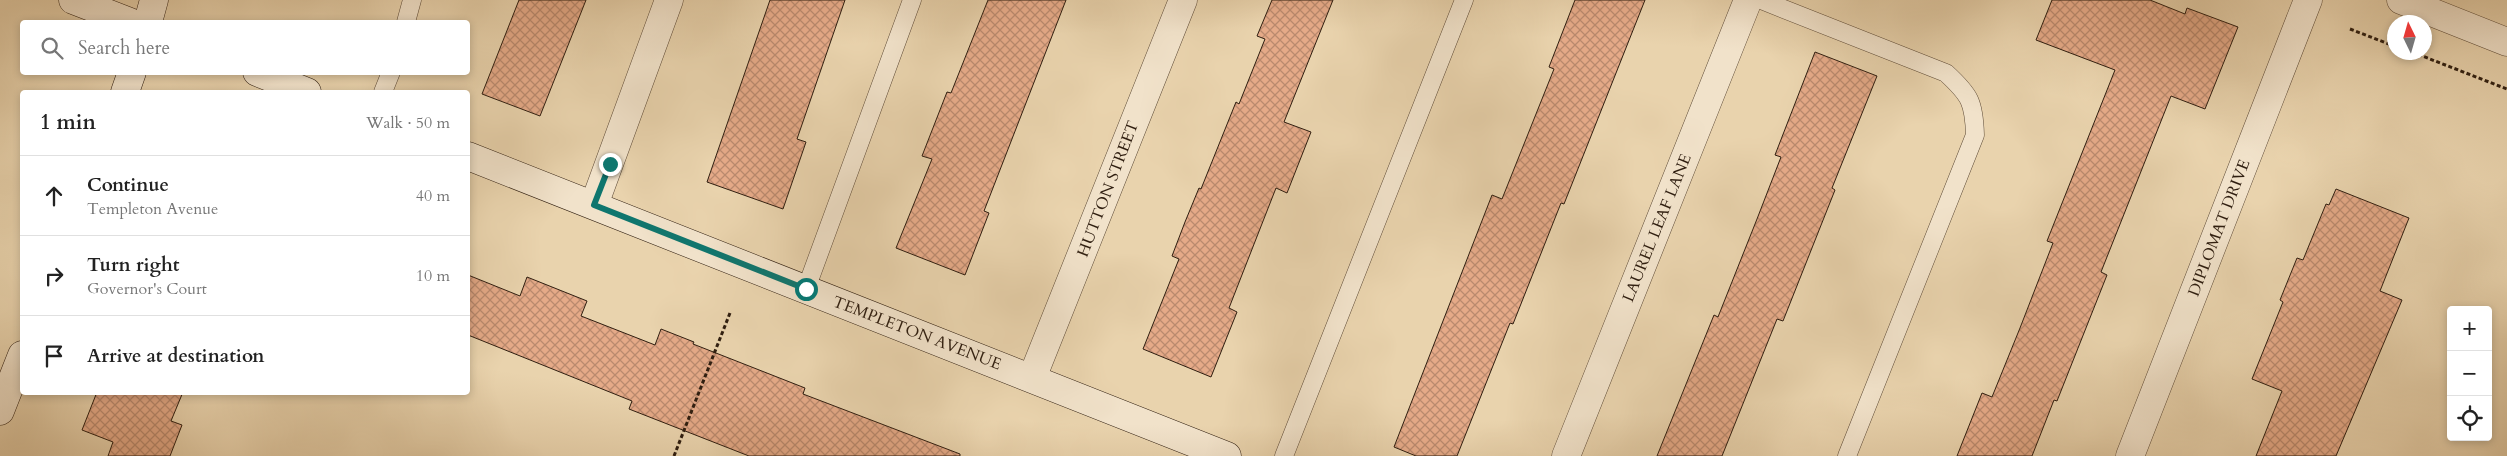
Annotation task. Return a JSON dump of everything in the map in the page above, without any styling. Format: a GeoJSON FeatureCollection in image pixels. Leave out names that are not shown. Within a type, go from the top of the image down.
{"type":"FeatureCollection","features":[{"type":"Feature","properties":{"kind":"street"},"geometry":{"type":"LineString","coordinates":[[73,0],[125,20]]}},
{"type":"Feature","properties":{"kind":"street"},"geometry":{"type":"LineString","coordinates":[[149,20],[154,0]]}},
{"type":"Feature","properties":{"kind":"street"},"geometry":{"type":"LineString","coordinates":[[594,205],[668,0]]}},
{"type":"Feature","properties":{"kind":"street","name":"HUTTON STREET"},"geometry":{"type":"LineString","coordinates":[[1032,378],[1183,0]]}},
{"type":"Feature","properties":{"kind":"street","name":"LAUREL LEAF LANE"},"geometry":{"type":"LineString","coordinates":[[1566,456],[1748,0]]}},
{"type":"Feature","properties":{"kind":"street","name":"DIPLOMAT DRIVE"},"geometry":{"type":"LineString","coordinates":[[2130,456],[2308,0]]}},
{"type":"Feature","properties":{"kind":"street"},"geometry":{"type":"LineString","coordinates":[[2401,0],[2507,42]]}},
{"type":"Feature","properties":{"kind":"street"},"geometry":{"type":"LineString","coordinates":[[126,90],[131,75]]}},
{"type":"Feature","properties":{"kind":"street"},"geometry":{"type":"LineString","coordinates":[[264,75],[302,90]]}},
{"type":"Feature","properties":{"kind":"street","name":"TEMPLETON AVENUE"},"geometry":{"type":"LineString","coordinates":[[470,157],[1227,456]]}},
{"type":"Feature","properties":{"kind":"street"},"geometry":{"type":"LineString","coordinates":[[0,411],[20,360]]}},
{"type":"Feature","properties":{"kind":"lane"},"geometry":{"type":"LineString","coordinates":[[407,20],[412,0]]}},
{"type":"Feature","properties":{"kind":"lane"},"geometry":{"type":"LineString","coordinates":[[806,289],[912,0]]}},
{"type":"Feature","properties":{"kind":"lane"},"geometry":{"type":"LineString","coordinates":[[1284,456],[1464,0]]}},
{"type":"Feature","properties":{"kind":"lane"},"geometry":{"type":"LineString","coordinates":[[1761,0],[1946,73],[1960,86],[1972,102],[1975,135],[1847,456]]}},
{"type":"Feature","properties":{"kind":"lane"},"geometry":{"type":"LineString","coordinates":[[385,90],[390,75]]}},
{"type":"Feature","properties":{"kind":"path"},"geometry":{"type":"LineString","coordinates":[[2350,29],[2387,43]]}},
{"type":"Feature","properties":{"kind":"path"},"geometry":{"type":"LineString","coordinates":[[2432,60],[2507,89]]}},
{"type":"Feature","properties":{"kind":"path"},"geometry":{"type":"LineString","coordinates":[[674,456],[730,313]]}},
{"type":"Feature","properties":{"kind":"building"},"geometry":{"type":"Polygon","coordinates":[[[519,0],[586,0],[540,116],[482,94],[519,0]]]}},
{"type":"Feature","properties":{"kind":"building"},"geometry":{"type":"Polygon","coordinates":[[[770,0],[845,0],[797,139],[806,142],[783,209],[707,182],[770,0]]]}},
{"type":"Feature","properties":{"kind":"building"},"geometry":{"type":"Polygon","coordinates":[[[988,0],[1066,0],[984,211],[989,213],[965,275],[896,248],[932,159],[922,156],[947,92],[951,93],[988,0]]]}},
{"type":"Feature","properties":{"kind":"building"},"geometry":{"type":"Polygon","coordinates":[[[1272,0],[1333,0],[1284,122],[1311,132],[1287,193],[1276,188],[1229,308],[1237,312],[1211,377],[1143,349],[1179,259],[1172,256],[1185,222],[1199,188],[1201,189],[1236,102],[1239,104],[1265,39],[1257,36],[1272,0]]]}},
{"type":"Feature","properties":{"kind":"building"},"geometry":{"type":"Polygon","coordinates":[[[1575,0],[1645,0],[1564,204],[1561,203],[1513,324],[1510,323],[1457,456],[1416,456],[1394,447],[1492,195],[1502,199],[1554,69],[1549,67],[1575,0]]]}},
{"type":"Feature","properties":{"kind":"building"},"geometry":{"type":"Polygon","coordinates":[[[2052,0],[2150,0],[2185,14],[2187,8],[2238,27],[2205,109],[2171,96],[2101,272],[2107,275],[2057,401],[2054,400],[2032,456],[1957,456],[1982,393],[1992,397],[2053,243],[2047,241],[2115,70],[2036,40],[2052,0]]]}},
{"type":"Feature","properties":{"kind":"building"},"geometry":{"type":"Polygon","coordinates":[[[1815,52],[1877,76],[1832,188],[1835,190],[1783,321],[1777,319],[1722,456],[1657,456],[1714,315],[1718,317],[1757,219],[1781,157],[1775,155],[1815,52]]]}},
{"type":"Feature","properties":{"kind":"building"},"geometry":{"type":"Polygon","coordinates":[[[2336,189],[2409,218],[2380,291],[2402,300],[2336,456],[2256,456],[2282,391],[2252,379],[2283,302],[2280,300],[2297,258],[2303,260],[2326,204],[2329,205],[2336,189]]]}},
{"type":"Feature","properties":{"kind":"building"},"geometry":{"type":"Polygon","coordinates":[[[470,276],[520,296],[527,277],[587,301],[581,316],[655,345],[661,329],[694,342],[693,344],[805,388],[803,394],[960,454],[960,456],[749,456],[629,409],[632,401],[470,336],[470,276]]]}},
{"type":"Feature","properties":{"kind":"building"},"geometry":{"type":"Polygon","coordinates":[[[96,395],[182,395],[171,421],[182,425],[170,456],[108,456],[113,442],[82,430],[96,395]]]}},
{"type":"Feature","properties":{"kind":"route"},"geometry":{"type":"LineString","coordinates":[[610,164],[594,205],[806,289]]}}]}
